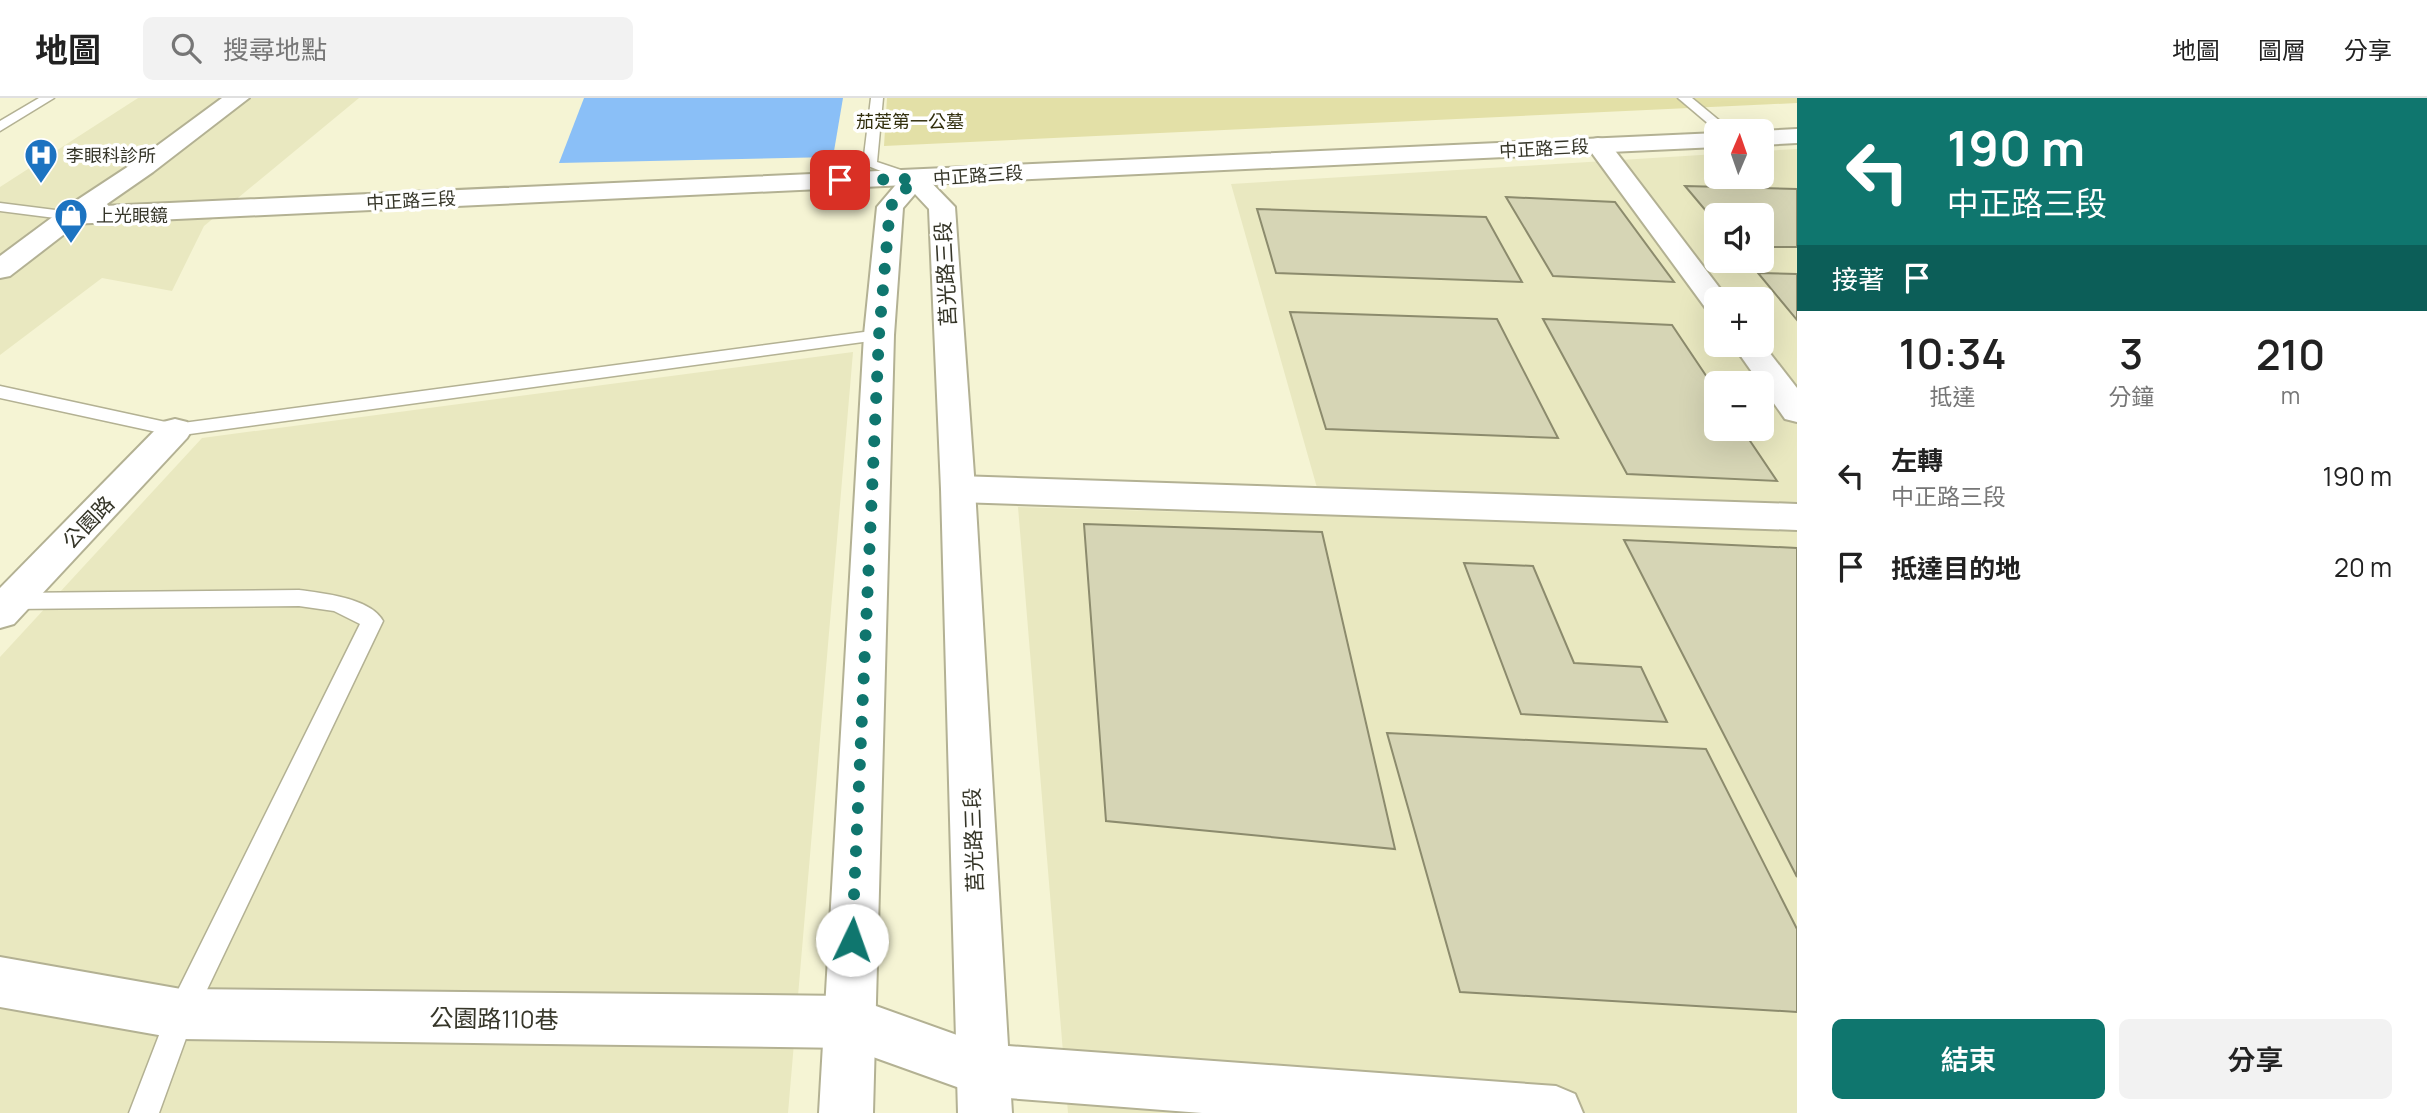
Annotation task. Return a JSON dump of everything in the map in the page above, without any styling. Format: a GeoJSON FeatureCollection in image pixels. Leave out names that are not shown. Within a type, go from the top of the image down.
{"type":"FeatureCollection","features":[{"type":"Feature","properties":{"kind":"street"},"geometry":{"type":"LineString","coordinates":[[0,270],[237,98]]}},
{"type":"Feature","properties":{"kind":"street"},"geometry":{"type":"LineString","coordinates":[[1774,137],[1797,136]]}},
{"type":"Feature","properties":{"kind":"street","name":"中正路三段"},"geometry":{"type":"LineString","coordinates":[[71,216],[1704,141]]}},
{"type":"Feature","properties":{"kind":"street"},"geometry":{"type":"LineString","coordinates":[[1598,145],[1704,287]]}},
{"type":"Feature","properties":{"kind":"street"},"geometry":{"type":"LineString","coordinates":[[846,1113],[879,335],[890,207],[914,179]]}},
{"type":"Feature","properties":{"kind":"street","name":"莒光路三段"},"geometry":{"type":"LineString","coordinates":[[914,179],[942,207],[958,489],[984,1092]]}},
{"type":"Feature","properties":{"kind":"street"},"geometry":{"type":"LineString","coordinates":[[1757,357],[1797,411]]}},
{"type":"Feature","properties":{"kind":"street","name":"公園路"},"geometry":{"type":"LineString","coordinates":[[6,607],[175,430]]}},
{"type":"Feature","properties":{"kind":"street"},"geometry":{"type":"LineString","coordinates":[[958,489],[1797,517]]}},
{"type":"Feature","properties":{"kind":"street","name":"公園路110巷"},"geometry":{"type":"LineString","coordinates":[[0,982],[181,1014],[848,1023],[984,1092],[1556,1113]]}},
{"type":"Feature","properties":{"kind":"lane"},"geometry":{"type":"LineString","coordinates":[[0,127],[48,98]]}},
{"type":"Feature","properties":{"kind":"lane"},"geometry":{"type":"LineString","coordinates":[[877,98],[870,164],[914,179]]}},
{"type":"Feature","properties":{"kind":"lane"},"geometry":{"type":"LineString","coordinates":[[1684,98],[1710,119]]}},
{"type":"Feature","properties":{"kind":"lane"},"geometry":{"type":"LineString","coordinates":[[0,207],[71,216]]}},
{"type":"Feature","properties":{"kind":"lane"},"geometry":{"type":"LineString","coordinates":[[0,392],[175,430],[879,335]]}},
{"type":"Feature","properties":{"kind":"lane"},"geometry":{"type":"LineString","coordinates":[[6,607],[299,598],[338,603],[372,621],[181,1014],[144,1113]]}},
{"type":"Feature","properties":{"kind":"shaded area"},"geometry":{"type":"Polygon","coordinates":[[[138,98],[359,98],[204,226],[172,291],[102,278],[0,355],[0,187],[138,98]]]}},
{"type":"Feature","properties":{"kind":"shaded area"},"geometry":{"type":"Polygon","coordinates":[[[1797,149],[1797,1113],[1068,1113],[1018,507],[1325,516],[1231,184],[1704,155],[1704,189],[1774,189],[1774,150],[1797,149]]]}},
{"type":"Feature","properties":{"kind":"shaded area"},"geometry":{"type":"Polygon","coordinates":[[[853,352],[788,1113],[0,1113],[0,657],[202,438],[853,352]]]}},
{"type":"Feature","properties":{"kind":"green space","name":"茄萣第一公墓"},"geometry":{"type":"Polygon","coordinates":[[[887,98],[1797,98],[1797,103],[884,146],[887,98]]]}},
{"type":"Feature","properties":{"kind":"water"},"geometry":{"type":"Polygon","coordinates":[[[584,98],[843,98],[833,157],[559,163],[584,98]]]}},
{"type":"Feature","properties":{"kind":"building"},"geometry":{"type":"Polygon","coordinates":[[[1685,186],[1704,187],[1704,189],[1797,189],[1797,247],[1774,247],[1774,203],[1704,203],[1704,209],[1685,186]]]}},
{"type":"Feature","properties":{"kind":"building"},"geometry":{"type":"Polygon","coordinates":[[[1506,197],[1615,202],[1674,282],[1553,276],[1506,197]]]}},
{"type":"Feature","properties":{"kind":"building"},"geometry":{"type":"Polygon","coordinates":[[[1257,209],[1486,217],[1522,282],[1276,273],[1257,209]]]}},
{"type":"Feature","properties":{"kind":"building"},"geometry":{"type":"Polygon","coordinates":[[[1758,273],[1797,274],[1797,320],[1774,292],[1774,287],[1770,287],[1758,273]]]}},
{"type":"Feature","properties":{"kind":"building"},"geometry":{"type":"Polygon","coordinates":[[[1290,312],[1497,319],[1558,438],[1326,429],[1290,312]]]}},
{"type":"Feature","properties":{"kind":"building"},"geometry":{"type":"Polygon","coordinates":[[[1543,319],[1672,325],[1704,373],[1704,441],[1750,441],[1777,481],[1627,474],[1543,319]]]}},
{"type":"Feature","properties":{"kind":"building"},"geometry":{"type":"Polygon","coordinates":[[[1084,524],[1322,532],[1395,849],[1106,821],[1084,524]]]}},
{"type":"Feature","properties":{"kind":"building"},"geometry":{"type":"Polygon","coordinates":[[[1624,540],[1797,548],[1797,877],[1624,540]]]}},
{"type":"Feature","properties":{"kind":"building"},"geometry":{"type":"Polygon","coordinates":[[[1464,563],[1533,566],[1574,663],[1641,667],[1667,722],[1521,714],[1464,563]]]}},
{"type":"Feature","properties":{"kind":"building"},"geometry":{"type":"Polygon","coordinates":[[[1387,733],[1706,749],[1797,929],[1797,1012],[1460,992],[1387,733]]]}},
{"type":"Feature","properties":{"kind":"place","name":"李眼科診所"},"geometry":{"type":"Point","coordinates":[41,185]}},
{"type":"Feature","properties":{"kind":"place","name":"上光眼鏡"},"geometry":{"type":"Point","coordinates":[71,245]}},
{"type":"Feature","properties":{"kind":"route"},"geometry":{"type":"LineString","coordinates":[[840,180],[914,179],[890,207],[879,335],[852,940]]}}]}
